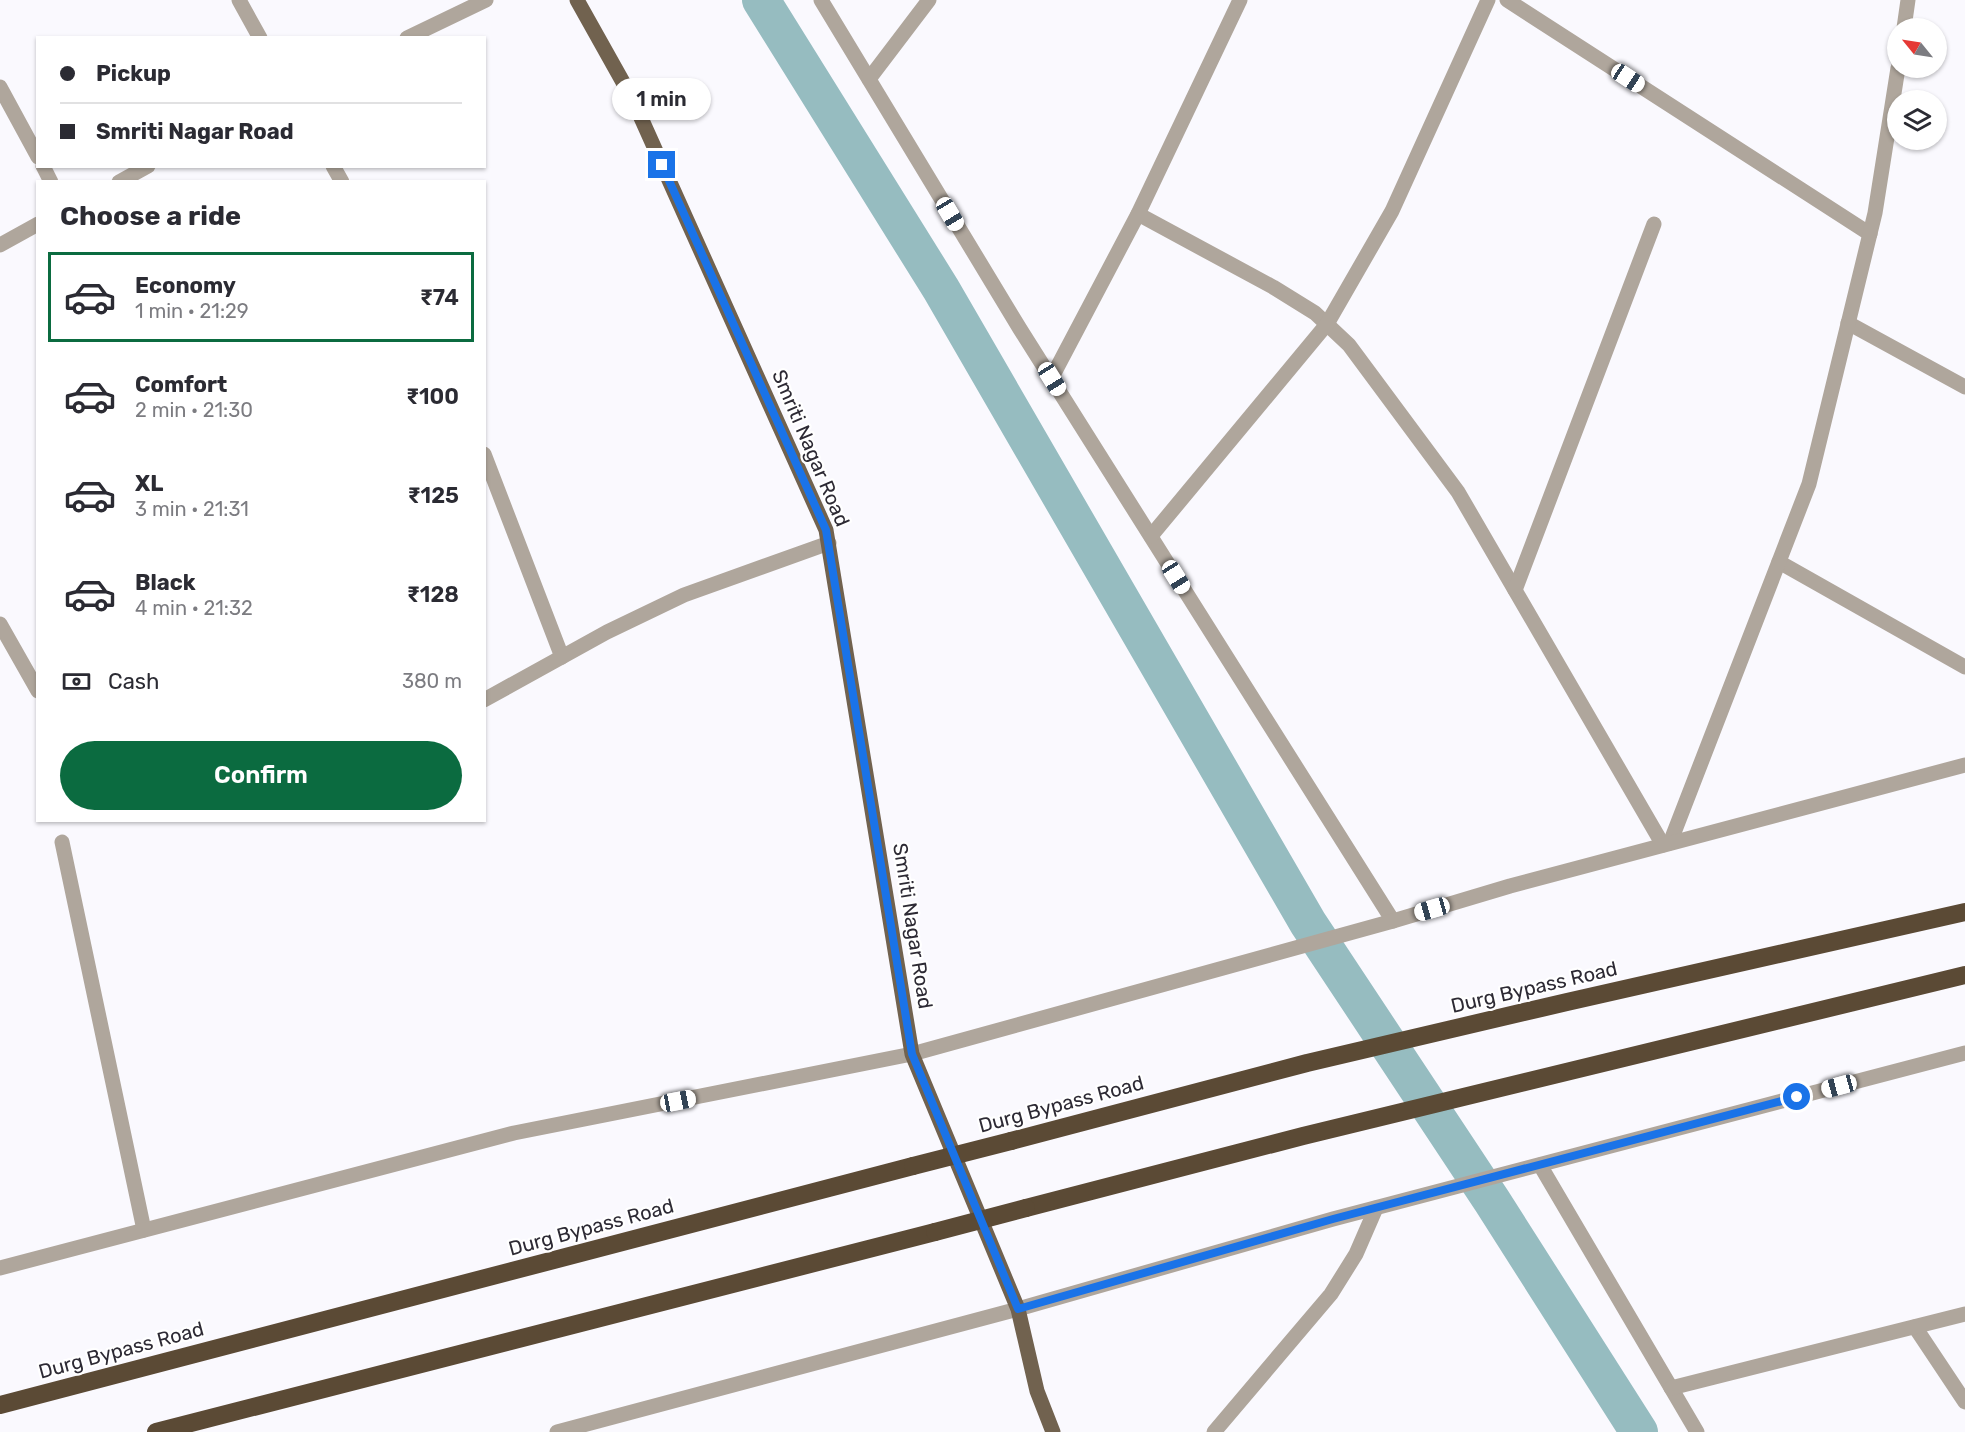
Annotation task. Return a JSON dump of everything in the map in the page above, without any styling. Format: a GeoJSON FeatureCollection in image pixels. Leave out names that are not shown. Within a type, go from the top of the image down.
{"type":"FeatureCollection","features":[{"type":"Feature","properties":{"kind":"highway","name":"Durg Bypass Road"},"geometry":{"type":"LineString","coordinates":[[0,1405],[1307,1063],[1965,912]]}},
{"type":"Feature","properties":{"kind":"highway"},"geometry":{"type":"LineString","coordinates":[[156,1432],[1351,1125],[1965,975]]}},
{"type":"Feature","properties":{"kind":"main road","name":"Smriti Nagar Road"},"geometry":{"type":"LineString","coordinates":[[577,0],[633,100],[826,530],[912,1054],[1018,1309],[1037,1391],[1053,1432]]}},
{"type":"Feature","properties":{"kind":"street"},"geometry":{"type":"LineString","coordinates":[[239,0],[259,36]]}},
{"type":"Feature","properties":{"kind":"street"},"geometry":{"type":"LineString","coordinates":[[411,36],[486,0]]}},
{"type":"Feature","properties":{"kind":"street"},"geometry":{"type":"LineString","coordinates":[[821,0],[1052,379],[1393,921]]}},
{"type":"Feature","properties":{"kind":"street"},"geometry":{"type":"LineString","coordinates":[[869,79],[929,0]]}},
{"type":"Feature","properties":{"kind":"street"},"geometry":{"type":"LineString","coordinates":[[1052,379],[1138,214],[1240,0]]}},
{"type":"Feature","properties":{"kind":"street"},"geometry":{"type":"LineString","coordinates":[[1150,536],[1327,324],[1392,211],[1488,0]]}},
{"type":"Feature","properties":{"kind":"street"},"geometry":{"type":"LineString","coordinates":[[1507,0],[1870,234]]}},
{"type":"Feature","properties":{"kind":"street"},"geometry":{"type":"LineString","coordinates":[[1905,18],[1908,0]]}},
{"type":"Feature","properties":{"kind":"street"},"geometry":{"type":"LineString","coordinates":[[1666,844],[1809,484],[1875,213],[1896,78]]}},
{"type":"Feature","properties":{"kind":"street"},"geometry":{"type":"LineString","coordinates":[[0,87],[36,153]]}},
{"type":"Feature","properties":{"kind":"street"},"geometry":{"type":"LineString","coordinates":[[123,180],[144,168]]}},
{"type":"Feature","properties":{"kind":"street"},"geometry":{"type":"LineString","coordinates":[[1138,214],[1273,286],[1315,313],[1349,345],[1458,492],[1666,844]]}},
{"type":"Feature","properties":{"kind":"street"},"geometry":{"type":"LineString","coordinates":[[1515,590],[1654,224]]}},
{"type":"Feature","properties":{"kind":"street"},"geometry":{"type":"LineString","coordinates":[[0,245],[36,225]]}},
{"type":"Feature","properties":{"kind":"street"},"geometry":{"type":"LineString","coordinates":[[1848,323],[1965,387]]}},
{"type":"Feature","properties":{"kind":"street"},"geometry":{"type":"LineString","coordinates":[[486,459],[562,657]]}},
{"type":"Feature","properties":{"kind":"street"},"geometry":{"type":"LineString","coordinates":[[486,699],[607,632],[684,595],[829,543]]}},
{"type":"Feature","properties":{"kind":"street"},"geometry":{"type":"LineString","coordinates":[[1779,562],[1965,667]]}},
{"type":"Feature","properties":{"kind":"street"},"geometry":{"type":"LineString","coordinates":[[0,624],[36,687]]}},
{"type":"Feature","properties":{"kind":"street"},"geometry":{"type":"LineString","coordinates":[[0,1268],[514,1133],[912,1054],[1393,921],[1510,886],[1965,765]]}},
{"type":"Feature","properties":{"kind":"street"},"geometry":{"type":"LineString","coordinates":[[62,842],[144,1230]]}},
{"type":"Feature","properties":{"kind":"street"},"geometry":{"type":"LineString","coordinates":[[556,1432],[1018,1309],[1376,1208],[1965,1053]]}},
{"type":"Feature","properties":{"kind":"street"},"geometry":{"type":"LineString","coordinates":[[1540,1165],[1697,1432]]}},
{"type":"Feature","properties":{"kind":"street"},"geometry":{"type":"LineString","coordinates":[[1215,1432],[1330,1294],[1356,1254],[1376,1208]]}},
{"type":"Feature","properties":{"kind":"street"},"geometry":{"type":"LineString","coordinates":[[1671,1389],[1965,1314]]}},
{"type":"Feature","properties":{"kind":"street"},"geometry":{"type":"LineString","coordinates":[[1915,1326],[1965,1402]]}},
{"type":"Feature","properties":{"kind":"waterway"},"geometry":{"type":"LineString","coordinates":[[761,0],[941,289],[1308,923],[1492,1201],[1639,1432]]}},
{"type":"Feature","properties":{"kind":"route"},"geometry":{"type":"LineString","coordinates":[[662,165],[826,530],[912,1054],[1018,1309],[1333,1219],[1797,1097]]}}]}
